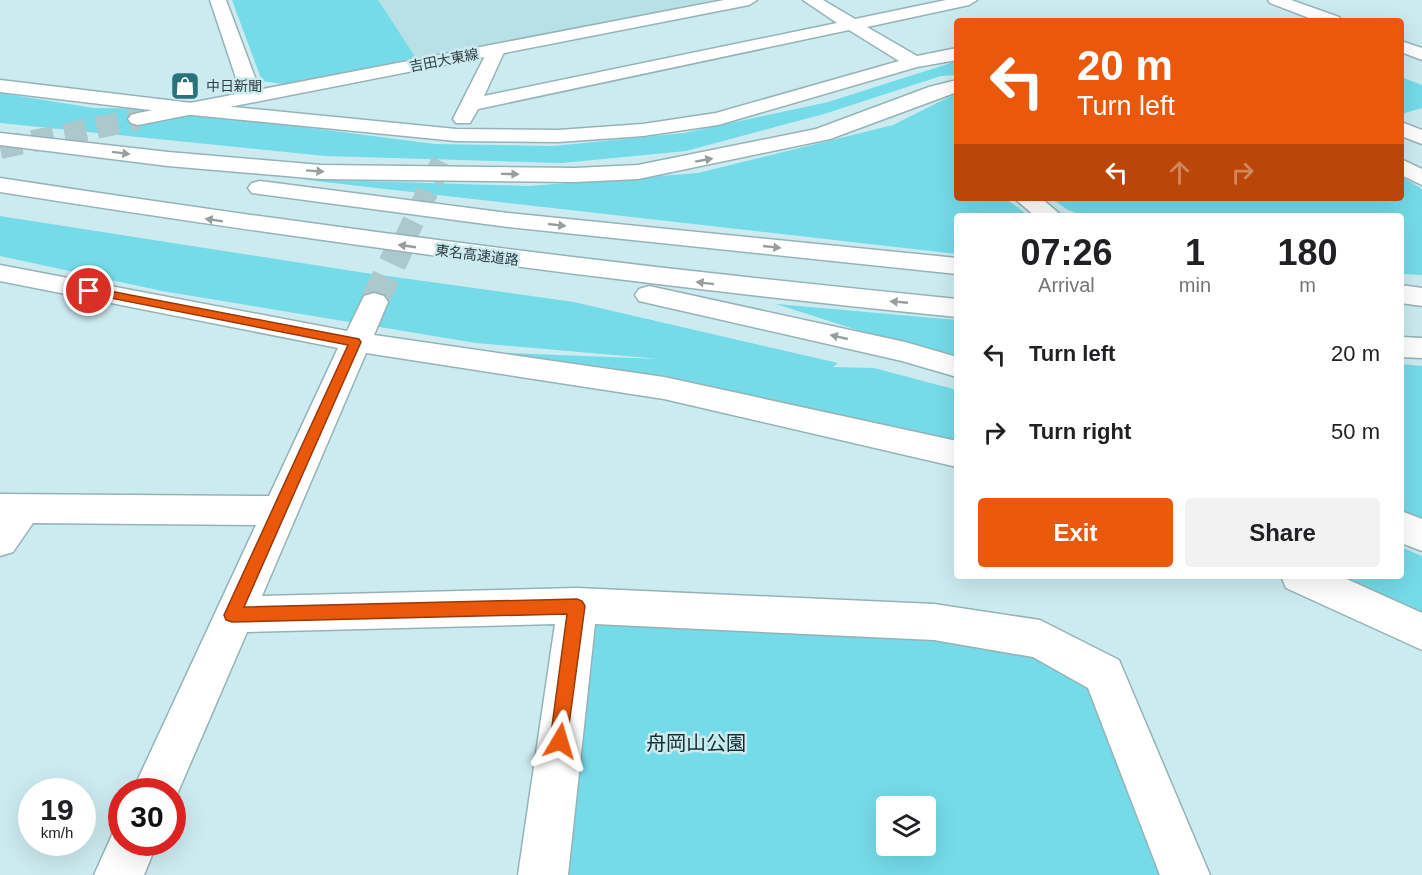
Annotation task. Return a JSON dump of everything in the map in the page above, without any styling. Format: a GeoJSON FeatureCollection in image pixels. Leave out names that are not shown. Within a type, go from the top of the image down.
{"type":"FeatureCollection","features":[{"type":"Feature","properties":{"kind":"main road"},"geometry":{"type":"LineString","coordinates":[[218,0],[252,96]]}},
{"type":"Feature","properties":{"kind":"main road","name":"吉田大東線"},"geometry":{"type":"LineString","coordinates":[[138,119],[749,0]]}},
{"type":"Feature","properties":{"kind":"main road"},"geometry":{"type":"LineString","coordinates":[[811,0],[914,62]]}},
{"type":"Feature","properties":{"kind":"main road"},"geometry":{"type":"LineString","coordinates":[[470,105],[969,0]]}},
{"type":"Feature","properties":{"kind":"main road"},"geometry":{"type":"LineString","coordinates":[[1276,0],[1325,18]]}},
{"type":"Feature","properties":{"kind":"main road"},"geometry":{"type":"LineString","coordinates":[[1404,47],[1422,54]]}},
{"type":"Feature","properties":{"kind":"main road"},"geometry":{"type":"LineString","coordinates":[[445,155],[496,50]]}},
{"type":"Feature","properties":{"kind":"main road"},"geometry":{"type":"LineString","coordinates":[[0,86],[192,109],[456,135],[558,136],[643,130],[718,119],[914,62],[954,55]]}},
{"type":"Feature","properties":{"kind":"main road"},"geometry":{"type":"LineString","coordinates":[[0,139],[168,159],[321,172],[574,175],[627,172],[708,159],[822,134],[936,91],[954,87]]}},
{"type":"Feature","properties":{"kind":"main road"},"geometry":{"type":"LineString","coordinates":[[1404,126],[1422,118]]}},
{"type":"Feature","properties":{"kind":"main road"},"geometry":{"type":"LineString","coordinates":[[1404,129],[1422,138]]}},
{"type":"Feature","properties":{"kind":"main road"},"geometry":{"type":"LineString","coordinates":[[0,150],[115,169],[508,220],[954,266]]}},
{"type":"Feature","properties":{"kind":"main road"},"geometry":{"type":"LineString","coordinates":[[1404,151],[1422,160]]}},
{"type":"Feature","properties":{"kind":"main road"},"geometry":{"type":"LineString","coordinates":[[1404,168],[1422,178]]}},
{"type":"Feature","properties":{"kind":"main road","name":"東名高速道路"},"geometry":{"type":"LineString","coordinates":[[0,185],[234,223],[469,255],[781,292],[954,308]]}},
{"type":"Feature","properties":{"kind":"main road"},"geometry":{"type":"LineString","coordinates":[[1030,201],[1046,213]]}},
{"type":"Feature","properties":{"kind":"main road"},"geometry":{"type":"LineString","coordinates":[[469,255],[905,352],[954,366]]}},
{"type":"Feature","properties":{"kind":"main road"},"geometry":{"type":"LineString","coordinates":[[0,273],[355,342],[664,388],[954,453]]}},
{"type":"Feature","properties":{"kind":"main road"},"geometry":{"type":"LineString","coordinates":[[1404,294],[1422,297]]}},
{"type":"Feature","properties":{"kind":"main road"},"geometry":{"type":"LineString","coordinates":[[161,778],[232,615],[374,302]]}},
{"type":"Feature","properties":{"kind":"main road"},"geometry":{"type":"LineString","coordinates":[[1404,304],[1422,305]]}},
{"type":"Feature","properties":{"kind":"main road"},"geometry":{"type":"LineString","coordinates":[[1404,347],[1422,348]]}},
{"type":"Feature","properties":{"kind":"main road"},"geometry":{"type":"LineString","coordinates":[[0,541],[12,508],[279,511]]}},
{"type":"Feature","properties":{"kind":"main road"},"geometry":{"type":"LineString","coordinates":[[1404,527],[1422,536]]}},
{"type":"Feature","properties":{"kind":"main road"},"geometry":{"type":"LineString","coordinates":[[1307,579],[1422,632]]}},
{"type":"Feature","properties":{"kind":"main road"},"geometry":{"type":"LineString","coordinates":[[232,615],[577,606],[934,622],[1040,639],[1104,674],[1185,875]]}},
{"type":"Feature","properties":{"kind":"main road"},"geometry":{"type":"LineString","coordinates":[[543,875],[577,606]]}},
{"type":"Feature","properties":{"kind":"main road"},"geometry":{"type":"LineString","coordinates":[[119,875],[127,856]]}},
{"type":"Feature","properties":{"kind":"shaded area"},"geometry":{"type":"Polygon","coordinates":[[[232,0],[718,0],[283,84],[262,81],[232,0]]]}},
{"type":"Feature","properties":{"kind":"green space"},"geometry":{"type":"Polygon","coordinates":[[[232,0],[378,0],[416,58],[283,84],[262,81],[232,0]]]}},
{"type":"Feature","properties":{"kind":"green space"},"geometry":{"type":"Polygon","coordinates":[[[954,62],[954,75],[941,76],[824,114],[686,151],[562,163],[325,156],[0,123],[0,93],[94,108],[192,109],[295,126],[435,144],[553,146],[684,133],[828,102],[954,62]]]}},
{"type":"Feature","properties":{"kind":"green space"},"geometry":{"type":"Polygon","coordinates":[[[1404,78],[1422,85],[1422,108],[1404,113],[1404,78]]]}},
{"type":"Feature","properties":{"kind":"green space"},"geometry":{"type":"Polygon","coordinates":[[[954,94],[954,201],[1009,201],[1025,213],[954,213],[954,254],[298,179],[529,186],[698,173],[893,125],[954,94]]]}},
{"type":"Feature","properties":{"kind":"green space"},"geometry":{"type":"Polygon","coordinates":[[[1404,178],[1422,189],[1422,275],[1404,274],[1404,213],[1076,213],[1055,201],[1404,201],[1404,178]]]}},
{"type":"Feature","properties":{"kind":"green space"},"geometry":{"type":"Polygon","coordinates":[[[0,216],[359,272],[574,302],[838,363],[833,367],[874,368],[954,389],[954,456],[480,352],[660,359],[476,343],[162,291],[0,256],[0,216]]]}},
{"type":"Feature","properties":{"kind":"green space"},"geometry":{"type":"Polygon","coordinates":[[[776,304],[954,320],[954,361],[776,304]]]}},
{"type":"Feature","properties":{"kind":"green space"},"geometry":{"type":"Polygon","coordinates":[[[1404,364],[1422,366],[1422,520],[1404,514],[1404,364]]]}},
{"type":"Feature","properties":{"kind":"green space"},"geometry":{"type":"Polygon","coordinates":[[[1404,548],[1422,556],[1422,627],[1311,579],[1404,579],[1404,548]]]}},
{"type":"Feature","properties":{"kind":"green space","name":"舟岡山公園"},"geometry":{"type":"Polygon","coordinates":[[[577,606],[934,622],[1104,674],[1187,875],[549,875],[577,606]]]}},
{"type":"Feature","properties":{"kind":"tunnel"},"geometry":{"type":"LineString","coordinates":[[0,148],[138,119]]}},
{"type":"Feature","properties":{"kind":"tunnel"},"geometry":{"type":"LineString","coordinates":[[404,241],[445,155]]}},
{"type":"Feature","properties":{"kind":"tunnel"},"geometry":{"type":"LineString","coordinates":[[374,302],[404,239]]}},
{"type":"Feature","properties":{"kind":"place","name":"中日新聞"},"geometry":{"type":"Point","coordinates":[185,86]}},
{"type":"Feature","properties":{"kind":"route"},"geometry":{"type":"LineString","coordinates":[[89,291],[355,342],[232,615],[577,606],[560,741]]}}]}
